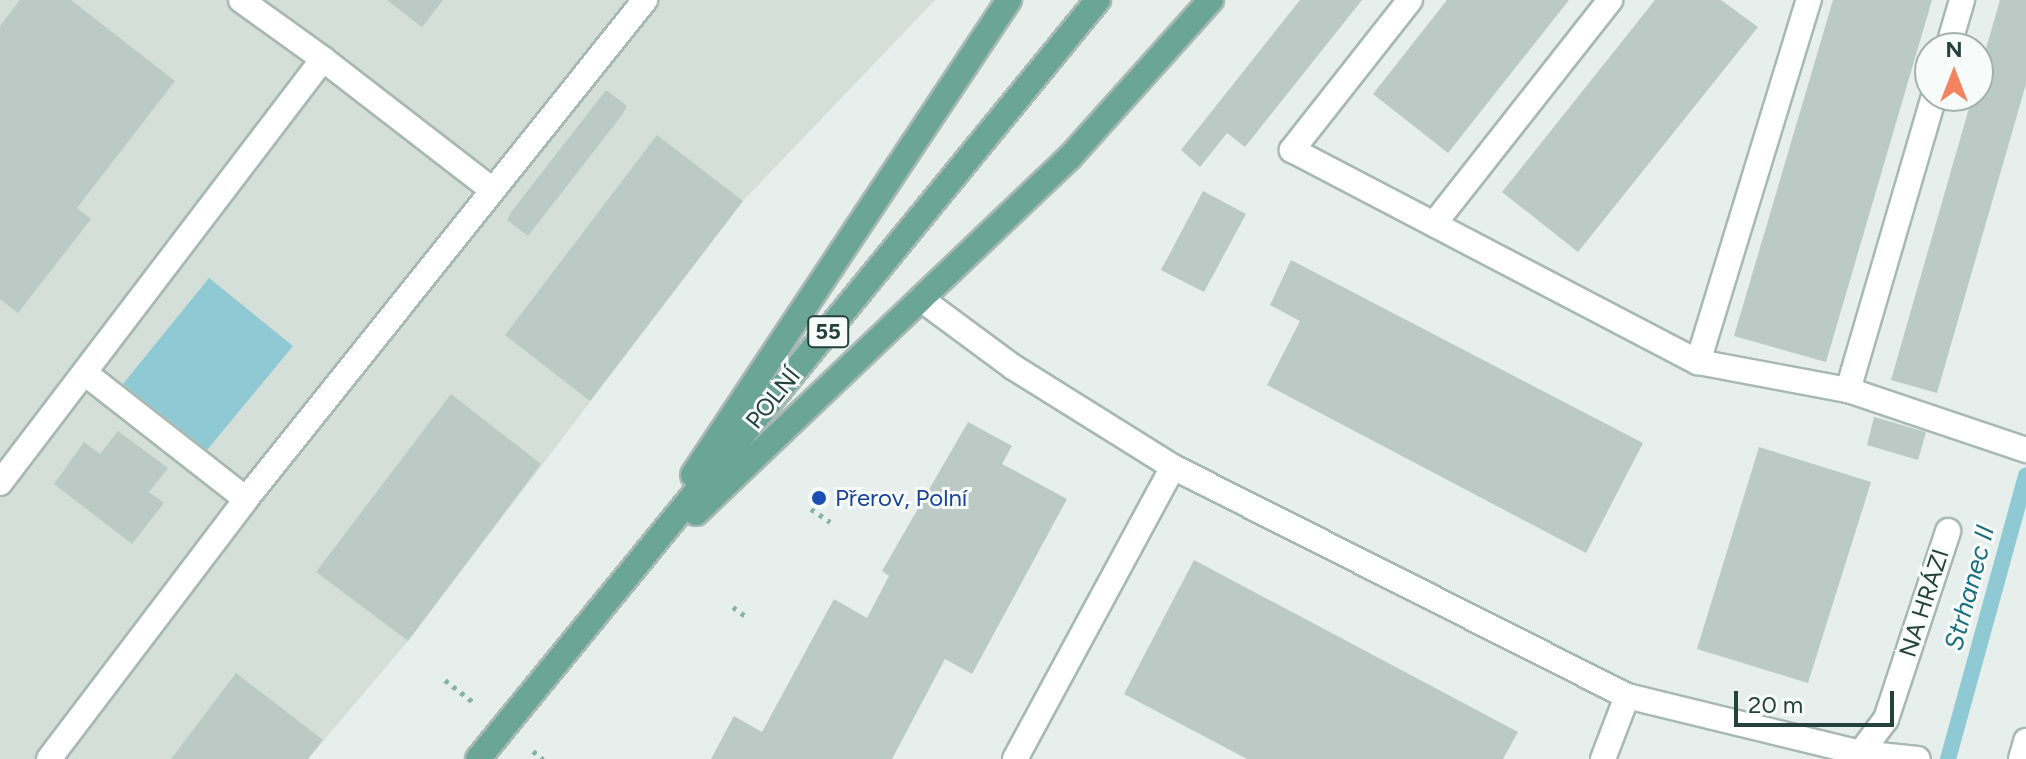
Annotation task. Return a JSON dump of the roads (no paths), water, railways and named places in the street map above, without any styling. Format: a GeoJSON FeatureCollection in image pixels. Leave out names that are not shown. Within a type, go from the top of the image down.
{"type":"FeatureCollection","features":[{"type":"Feature","properties":{"kind":"main road"},"geometry":{"type":"LineString","coordinates":[[618,587],[1009,0]]}},
{"type":"Feature","properties":{"kind":"main road","name":"POLNÍ"},"geometry":{"type":"LineString","coordinates":[[478,759],[1098,0]]}},
{"type":"Feature","properties":{"kind":"main road"},"geometry":{"type":"LineString","coordinates":[[618,587],[1070,157],[1211,0]]}},
{"type":"Feature","properties":{"kind":"street"},"geometry":{"type":"LineString","coordinates":[[241,0],[491,189]]}},
{"type":"Feature","properties":{"kind":"street"},"geometry":{"type":"LineString","coordinates":[[49,759],[246,499],[639,0],[645,0]]}},
{"type":"Feature","properties":{"kind":"street"},"geometry":{"type":"LineString","coordinates":[[1410,0],[1292,150],[1698,362],[1848,390],[2017,448]]}},
{"type":"Feature","properties":{"kind":"street"},"geometry":{"type":"LineString","coordinates":[[1434,224],[1610,0]]}},
{"type":"Feature","properties":{"kind":"street"},"geometry":{"type":"LineString","coordinates":[[1698,362],[1809,0]]}},
{"type":"Feature","properties":{"kind":"street"},"geometry":{"type":"LineString","coordinates":[[1953,32],[1962,0]]}},
{"type":"Feature","properties":{"kind":"street"},"geometry":{"type":"LineString","coordinates":[[0,483],[323,59]]}},
{"type":"Feature","properties":{"kind":"street"},"geometry":{"type":"LineString","coordinates":[[1848,390],[1929,112]]}},
{"type":"Feature","properties":{"kind":"street"},"geometry":{"type":"LineString","coordinates":[[921,299],[1013,367],[1173,467],[1627,696],[1858,756],[1915,758]]}},
{"type":"Feature","properties":{"kind":"street"},"geometry":{"type":"LineString","coordinates":[[86,374],[246,499]]}},
{"type":"Feature","properties":{"kind":"street"},"geometry":{"type":"LineString","coordinates":[[1015,759],[1173,467]]}},
{"type":"Feature","properties":{"kind":"street","name":"NA HRÁZI"},"geometry":{"type":"LineString","coordinates":[[1858,756],[1886,719],[1948,531]]}},
{"type":"Feature","properties":{"kind":"street"},"geometry":{"type":"LineString","coordinates":[[1603,759],[1627,696]]}},
{"type":"Feature","properties":{"kind":"street"},"geometry":{"type":"LineString","coordinates":[[2021,759],[2026,741]]}},
{"type":"Feature","properties":{"kind":"water"},"geometry":{"type":"Polygon","coordinates":[[[209,278],[293,346],[207,450],[123,384],[209,278]]]}},
{"type":"Feature","properties":{"kind":"waterway","name":"Strhanec II"},"geometry":{"type":"LineString","coordinates":[[1948,759],[2026,476]]}},
{"type":"Feature","properties":{"kind":"place","name":"Přerov, Polní"},"geometry":{"type":"Point","coordinates":[819,498]}}]}
